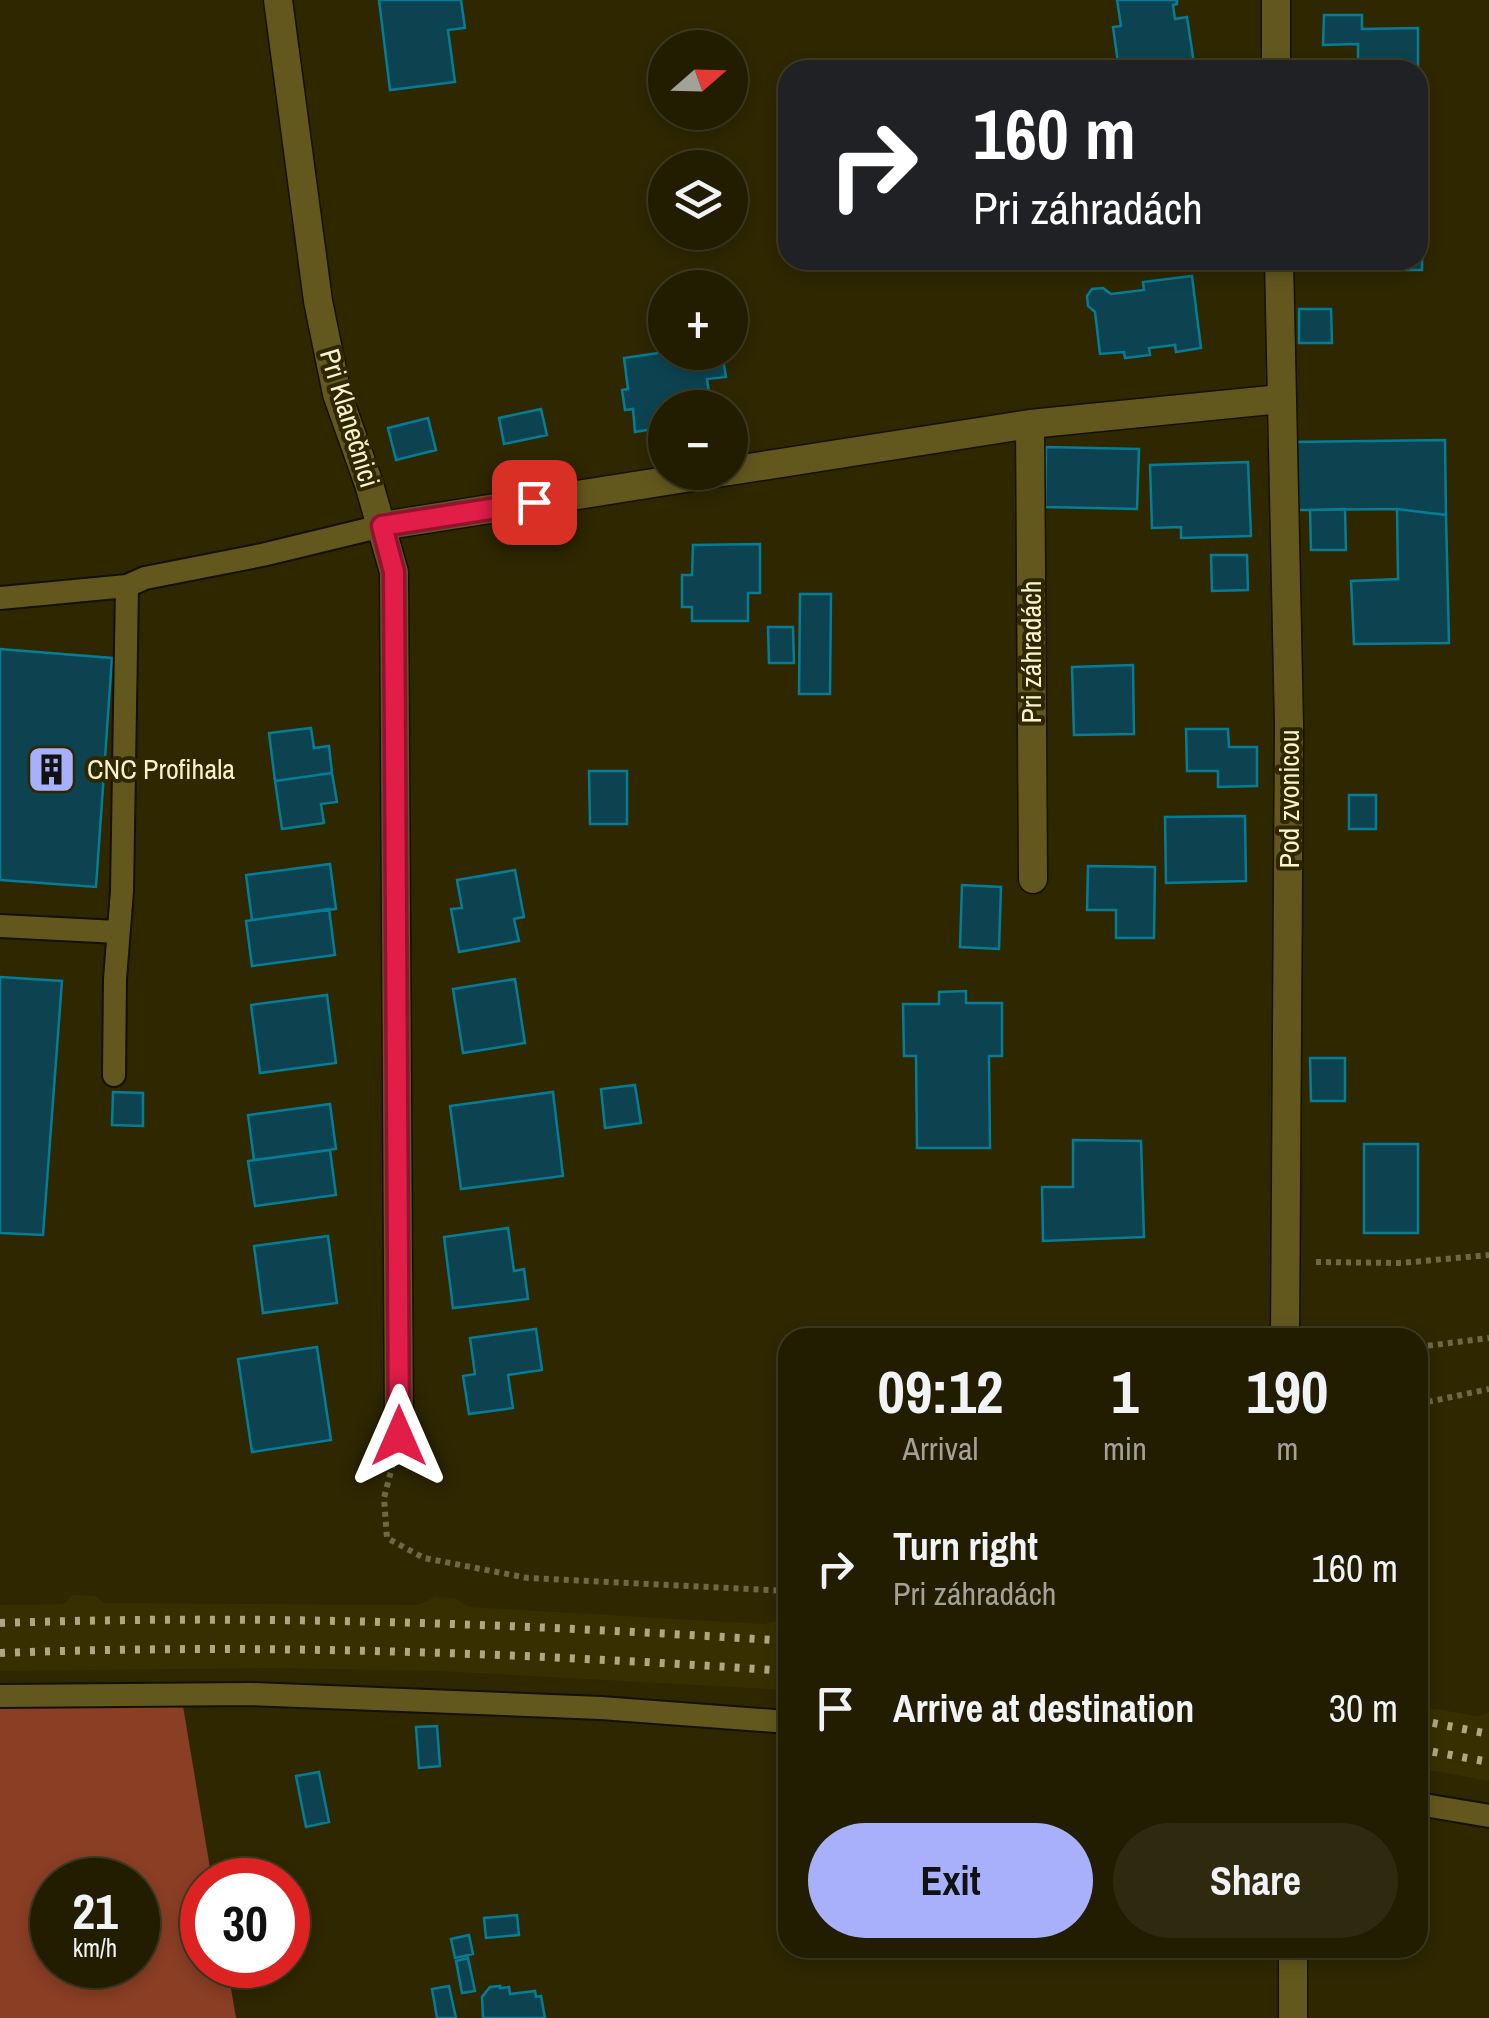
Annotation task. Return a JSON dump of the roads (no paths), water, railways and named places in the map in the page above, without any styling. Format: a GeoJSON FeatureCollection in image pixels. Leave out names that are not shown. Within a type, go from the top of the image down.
{"type":"FeatureCollection","features":[{"type":"Feature","properties":{"kind":"street","name":"Pri Klanečnici"},"geometry":{"type":"LineString","coordinates":[[278,0],[318,301],[338,394],[394,572],[399,1436]]}},
{"type":"Feature","properties":{"kind":"street"},"geometry":{"type":"LineString","coordinates":[[1276,0],[1276,60]]}},
{"type":"Feature","properties":{"kind":"street","name":"Pod zvonicou"},"geometry":{"type":"LineString","coordinates":[[1279,270],[1289,725],[1285,1328]]}},
{"type":"Feature","properties":{"kind":"street"},"geometry":{"type":"LineString","coordinates":[[748,469],[1030,424],[1281,399]]}},
{"type":"Feature","properties":{"kind":"street","name":"Pri záhradách"},"geometry":{"type":"LineString","coordinates":[[1030,424],[1033,879]]}},
{"type":"Feature","properties":{"kind":"street"},"geometry":{"type":"LineString","coordinates":[[382,526],[648,484]]}},
{"type":"Feature","properties":{"kind":"street"},"geometry":{"type":"LineString","coordinates":[[1292,1958],[1293,2018]]}},
{"type":"Feature","properties":{"kind":"lane"},"geometry":{"type":"LineString","coordinates":[[0,598],[128,586],[145,578],[382,526]]}},
{"type":"Feature","properties":{"kind":"lane"},"geometry":{"type":"LineString","coordinates":[[114,1074],[128,586]]}},
{"type":"Feature","properties":{"kind":"lane"},"geometry":{"type":"LineString","coordinates":[[0,926],[118,932]]}},
{"type":"Feature","properties":{"kind":"lane"},"geometry":{"type":"LineString","coordinates":[[0,1696],[250,1694],[601,1708],[778,1721]]}},
{"type":"Feature","properties":{"kind":"lane"},"geometry":{"type":"LineString","coordinates":[[1428,1806],[1489,1816]]}},
{"type":"Feature","properties":{"kind":"railway"},"geometry":{"type":"LineString","coordinates":[[0,1623],[394,1622],[778,1640]]}},
{"type":"Feature","properties":{"kind":"railway"},"geometry":{"type":"LineString","coordinates":[[0,1653],[197,1649],[394,1652],[778,1670]]}},
{"type":"Feature","properties":{"kind":"railway"},"geometry":{"type":"LineString","coordinates":[[1428,1722],[1489,1734]]}},
{"type":"Feature","properties":{"kind":"railway"},"geometry":{"type":"LineString","coordinates":[[1428,1751],[1489,1762]]}},
{"type":"Feature","properties":{"kind":"place","name":"CNC Profihala"},"geometry":{"type":"Point","coordinates":[52,769]}}]}
